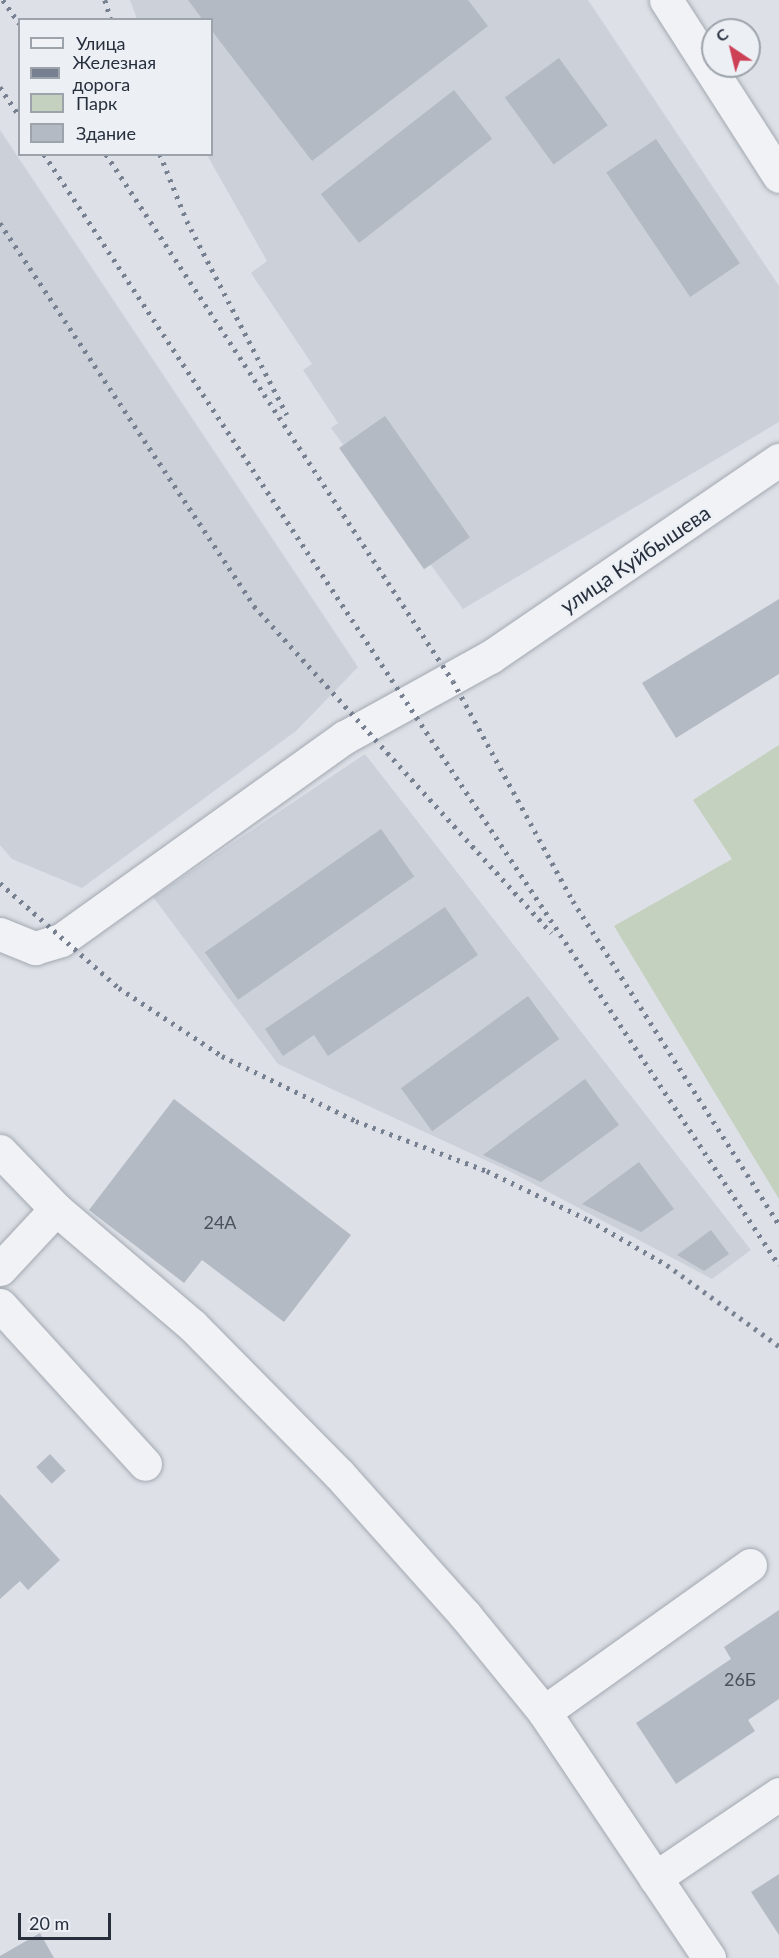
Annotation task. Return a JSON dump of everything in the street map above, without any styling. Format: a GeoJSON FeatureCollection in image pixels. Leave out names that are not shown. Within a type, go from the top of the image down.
{"type":"FeatureCollection","features":[{"type":"Feature","properties":{"kind":"street"},"geometry":{"type":"LineString","coordinates":[[666,0],[779,176]]}},
{"type":"Feature","properties":{"kind":"street","name":"улица Куйбышева"},"geometry":{"type":"LineString","coordinates":[[0,934],[26,946],[50,947],[378,715],[490,657],[779,460]]}},
{"type":"Feature","properties":{"kind":"street"},"geometry":{"type":"LineString","coordinates":[[0,1151],[56,1209],[192,1325],[339,1474],[544,1712],[709,1958]]}},
{"type":"Feature","properties":{"kind":"street"},"geometry":{"type":"LineString","coordinates":[[0,1269],[56,1209]]}},
{"type":"Feature","properties":{"kind":"street"},"geometry":{"type":"LineString","coordinates":[[0,1305],[145,1464]]}},
{"type":"Feature","properties":{"kind":"street"},"geometry":{"type":"LineString","coordinates":[[544,1712],[750,1565]]}},
{"type":"Feature","properties":{"kind":"street"},"geometry":{"type":"LineString","coordinates":[[655,1878],[779,1794]]}},
{"type":"Feature","properties":{"kind":"shaded area"},"geometry":{"type":"Polygon","coordinates":[[[130,0],[588,0],[779,286],[779,422],[463,609],[331,428],[338,423],[303,370],[312,364],[251,273],[267,261],[208,156],[213,156],[213,18],[137,18],[130,0]]]}},
{"type":"Feature","properties":{"kind":"shaded area"},"geometry":{"type":"Polygon","coordinates":[[[0,130],[358,667],[296,731],[82,888],[12,859],[0,845],[0,130]]]}},
{"type":"Feature","properties":{"kind":"shaded area"},"geometry":{"type":"Polygon","coordinates":[[[365,754],[751,1250],[712,1279],[513,1173],[278,1064],[153,897],[365,754]]]}},
{"type":"Feature","properties":{"kind":"green space"},"geometry":{"type":"Polygon","coordinates":[[[779,745],[779,1199],[614,926],[732,859],[693,800],[779,745]]]}},
{"type":"Feature","properties":{"kind":"building"},"geometry":{"type":"Polygon","coordinates":[[[188,0],[468,0],[488,26],[312,161],[213,32],[213,18],[202,18],[188,0]]]}},
{"type":"Feature","properties":{"kind":"building"},"geometry":{"type":"Polygon","coordinates":[[[559,58],[608,125],[554,165],[505,97],[559,58]]]}},
{"type":"Feature","properties":{"kind":"building"},"geometry":{"type":"Polygon","coordinates":[[[454,90],[492,139],[359,243],[321,194],[454,90]]]}},
{"type":"Feature","properties":{"kind":"building"},"geometry":{"type":"Polygon","coordinates":[[[656,139],[740,263],[690,297],[606,173],[656,139]]]}},
{"type":"Feature","properties":{"kind":"building"},"geometry":{"type":"Polygon","coordinates":[[[385,416],[470,537],[424,569],[339,448],[385,416]]]}},
{"type":"Feature","properties":{"kind":"building"},"geometry":{"type":"Polygon","coordinates":[[[779,599],[779,674],[676,738],[642,683],[779,599]]]}},
{"type":"Feature","properties":{"kind":"building"},"geometry":{"type":"Polygon","coordinates":[[[381,829],[414,877],[238,1000],[205,952],[381,829]]]}},
{"type":"Feature","properties":{"kind":"building"},"geometry":{"type":"Polygon","coordinates":[[[445,907],[478,955],[328,1056],[314,1035],[283,1056],[265,1029],[445,907]]]}},
{"type":"Feature","properties":{"kind":"building"},"geometry":{"type":"Polygon","coordinates":[[[528,996],[559,1039],[432,1131],[401,1088],[528,996]]]}},
{"type":"Feature","properties":{"kind":"building"},"geometry":{"type":"Polygon","coordinates":[[[585,1079],[619,1125],[541,1182],[483,1155],[585,1079]]]}},
{"type":"Feature","properties":{"kind":"building"},"geometry":{"type":"Polygon","coordinates":[[[174,1099],[351,1235],[284,1322],[202,1260],[184,1283],[89,1210],[174,1099]]]}},
{"type":"Feature","properties":{"kind":"building"},"geometry":{"type":"Polygon","coordinates":[[[639,1162],[674,1209],[641,1232],[582,1204],[639,1162]]]}},
{"type":"Feature","properties":{"kind":"building"},"geometry":{"type":"Polygon","coordinates":[[[711,1230],[729,1254],[704,1271],[677,1255],[711,1230]]]}},
{"type":"Feature","properties":{"kind":"building"},"geometry":{"type":"Polygon","coordinates":[[[50,1454],[66,1471],[52,1484],[36,1467],[50,1454]]]}},
{"type":"Feature","properties":{"kind":"building"},"geometry":{"type":"Polygon","coordinates":[[[0,1494],[60,1560],[28,1590],[20,1581],[0,1599],[0,1494]]]}},
{"type":"Feature","properties":{"kind":"building"},"geometry":{"type":"Polygon","coordinates":[[[779,1610],[779,1699],[748,1720],[755,1731],[676,1784],[636,1723],[731,1659],[724,1647],[779,1610]]]}},
{"type":"Feature","properties":{"kind":"building"},"geometry":{"type":"Polygon","coordinates":[[[779,1874],[779,1935],[751,1892],[779,1874]]]}},
{"type":"Feature","properties":{"kind":"building"},"geometry":{"type":"Polygon","coordinates":[[[40,1933],[54,1958],[0,1958],[0,1956],[40,1933]]]}},
{"type":"Feature","properties":{"kind":"railway"},"geometry":{"type":"LineString","coordinates":[[3,0],[18,21]]}},
{"type":"Feature","properties":{"kind":"railway"},"geometry":{"type":"LineString","coordinates":[[105,0],[110,18]]}},
{"type":"Feature","properties":{"kind":"railway"},"geometry":{"type":"LineString","coordinates":[[0,87],[18,114]]}},
{"type":"Feature","properties":{"kind":"railway"},"geometry":{"type":"LineString","coordinates":[[45,156],[779,1265]]}},
{"type":"Feature","properties":{"kind":"railway"},"geometry":{"type":"LineString","coordinates":[[107,156],[453,681],[573,901],[779,1224]]}},
{"type":"Feature","properties":{"kind":"railway"},"geometry":{"type":"LineString","coordinates":[[161,156],[187,221],[287,415]]}},
{"type":"Feature","properties":{"kind":"railway"},"geometry":{"type":"LineString","coordinates":[[0,223],[254,606],[552,933]]}},
{"type":"Feature","properties":{"kind":"railway"},"geometry":{"type":"LineString","coordinates":[[0,883],[119,988],[222,1056],[356,1121],[487,1171],[589,1220],[667,1265],[779,1346]]}}]}
